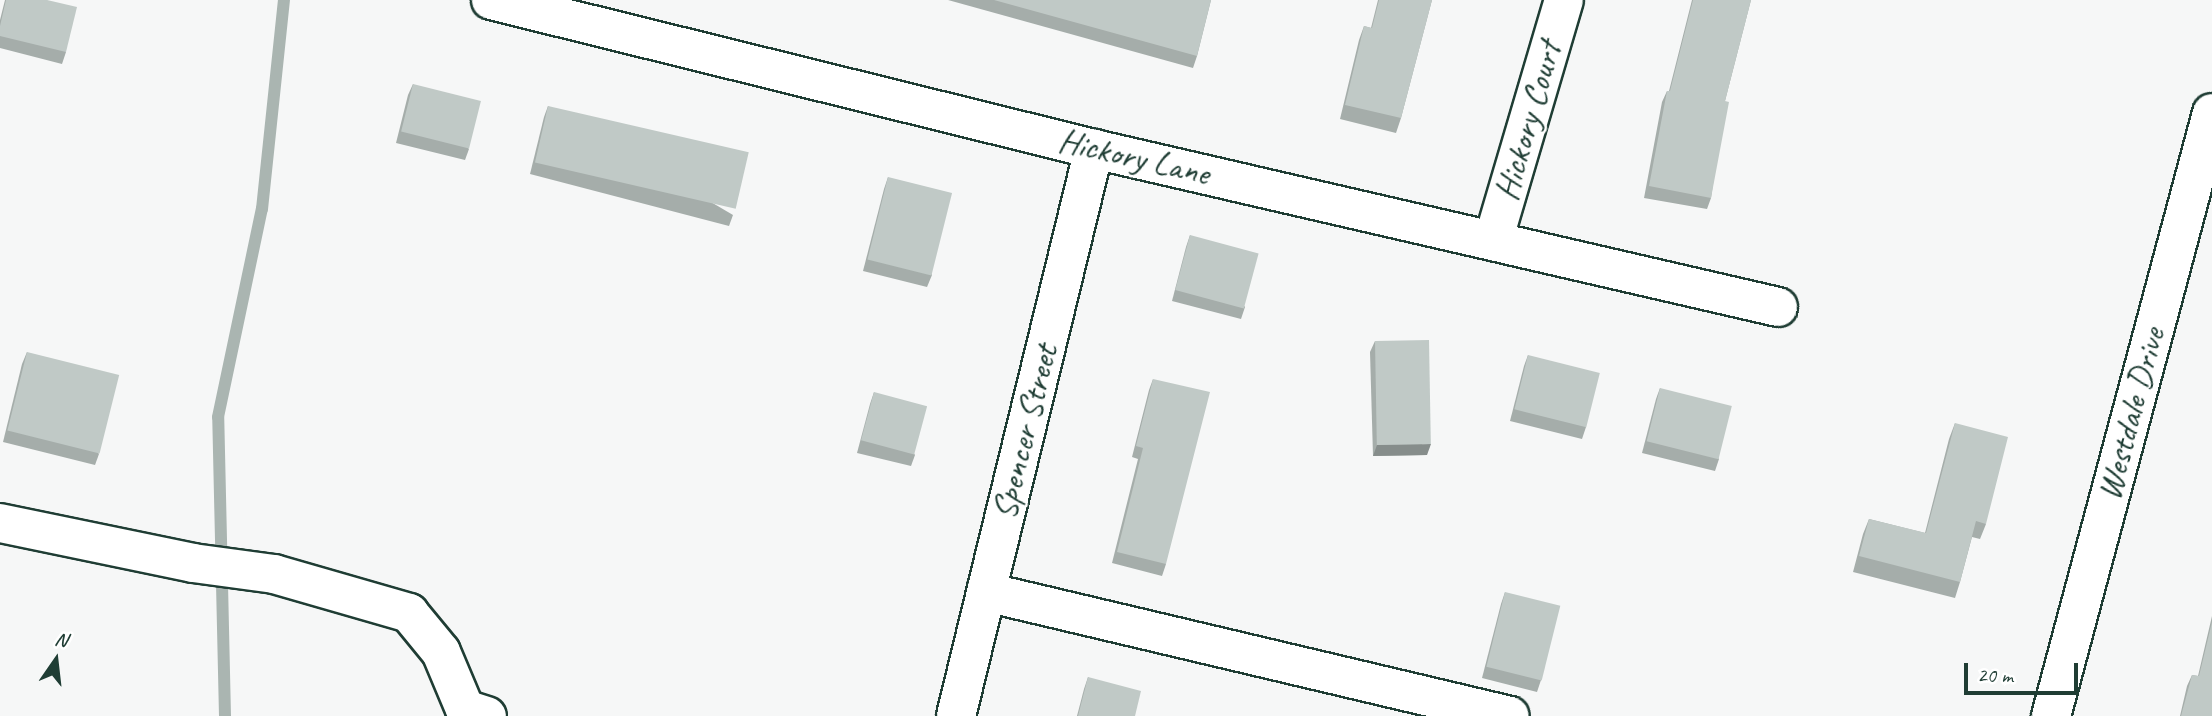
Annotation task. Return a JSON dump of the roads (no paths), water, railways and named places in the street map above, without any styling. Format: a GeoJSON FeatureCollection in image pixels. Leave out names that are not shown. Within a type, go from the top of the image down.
{"type":"FeatureCollection","features":[{"type":"Feature","properties":{"kind":"street","name":"Hickory Lane"},"geometry":{"type":"LineString","coordinates":[[491,0],[1094,149],[1778,307]]}},
{"type":"Feature","properties":{"kind":"street","name":"Hickory Court"},"geometry":{"type":"LineString","coordinates":[[1493,241],[1564,0]]}},
{"type":"Feature","properties":{"kind":"street","name":"Westdale Drive"},"geometry":{"type":"LineString","coordinates":[[2051,716],[2212,113]]}},
{"type":"Feature","properties":{"kind":"street","name":"Spencer Street"},"geometry":{"type":"LineString","coordinates":[[956,716],[1094,149]]}},
{"type":"Feature","properties":{"kind":"street"},"geometry":{"type":"LineString","coordinates":[[0,523],[193,563],[274,574],[409,613],[441,652],[465,709],[487,716]]}},
{"type":"Feature","properties":{"kind":"street"},"geometry":{"type":"LineString","coordinates":[[986,592],[1510,716]]}},
{"type":"Feature","properties":{"kind":"waterway"},"geometry":{"type":"LineString","coordinates":[[225,716],[218,417],[262,209],[284,0]]}}]}
